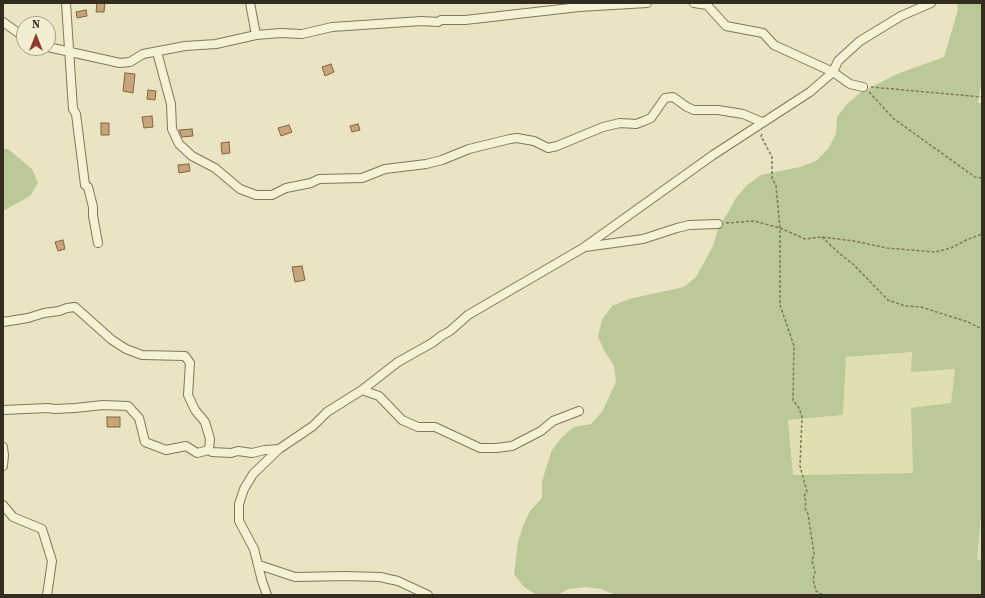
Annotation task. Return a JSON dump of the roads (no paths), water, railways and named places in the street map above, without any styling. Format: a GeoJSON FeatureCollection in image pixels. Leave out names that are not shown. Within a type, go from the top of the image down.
{"type":"FeatureCollection","features":[{"type":"Feature","properties":{"kind":"street"},"geometry":{"type":"LineString","coordinates":[[66,3],[73,109],[76,114],[86,186],[88,187],[93,207],[93,216],[98,243]]}},
{"type":"Feature","properties":{"kind":"street"},"geometry":{"type":"LineString","coordinates":[[250,3],[256,35]]}},
{"type":"Feature","properties":{"kind":"street"},"geometry":{"type":"LineString","coordinates":[[56,50],[120,63],[130,62],[143,54],[185,46],[216,44],[256,35],[281,33],[302,34],[332,27],[422,21],[438,22],[441,20],[465,20],[579,7],[647,3]]}},
{"type":"Feature","properties":{"kind":"street"},"geometry":{"type":"LineString","coordinates":[[694,3],[707,5],[726,26],[763,33],[774,45],[834,72],[850,84],[863,87]]}},
{"type":"Feature","properties":{"kind":"street"},"geometry":{"type":"LineString","coordinates":[[267,595],[254,549],[238,521],[238,504],[244,489],[253,474],[279,449],[313,426],[327,412],[362,390],[398,362],[450,331],[468,315],[582,248],[762,122],[810,92],[834,72],[838,61],[860,41],[901,16],[931,3]]}},
{"type":"Feature","properties":{"kind":"street"},"geometry":{"type":"LineString","coordinates":[[3,22],[16,31]]}},
{"type":"Feature","properties":{"kind":"street"},"geometry":{"type":"LineString","coordinates":[[157,52],[170,104],[172,129],[179,144],[192,156],[215,168],[240,189],[256,195],[272,195],[286,188],[311,183],[319,179],[362,178],[385,169],[426,164],[442,160],[469,149],[510,139],[517,138],[534,141],[548,148],[557,146],[603,127],[620,123],[636,124],[651,118],[665,98],[673,97],[686,107],[694,110],[718,110],[743,114],[762,122]]}},
{"type":"Feature","properties":{"kind":"street"},"geometry":{"type":"LineString","coordinates":[[582,248],[644,239],[677,228],[718,224]]}},
{"type":"Feature","properties":{"kind":"street"},"geometry":{"type":"LineString","coordinates":[[3,322],[75,307],[112,340],[126,349],[142,355],[185,356],[190,363],[188,395],[195,410],[205,422],[210,439],[209,450]]}},
{"type":"Feature","properties":{"kind":"street"},"geometry":{"type":"LineString","coordinates":[[362,390],[379,396],[402,420],[418,427],[435,427],[480,448],[512,446],[541,431],[553,421],[579,411]]}},
{"type":"Feature","properties":{"kind":"street"},"geometry":{"type":"LineString","coordinates":[[3,410],[75,408],[103,404],[128,406],[139,418],[146,442],[166,450],[186,446],[197,452],[209,450],[212,452],[231,453],[238,451],[252,452],[279,449]]}},
{"type":"Feature","properties":{"kind":"street"},"geometry":{"type":"LineString","coordinates":[[3,447],[3,466]]}},
{"type":"Feature","properties":{"kind":"street"},"geometry":{"type":"LineString","coordinates":[[3,505],[13,517],[42,530],[52,561],[47,595]]}},
{"type":"Feature","properties":{"kind":"street"},"geometry":{"type":"LineString","coordinates":[[259,565],[295,577],[380,577],[398,581],[428,595]]}}]}
